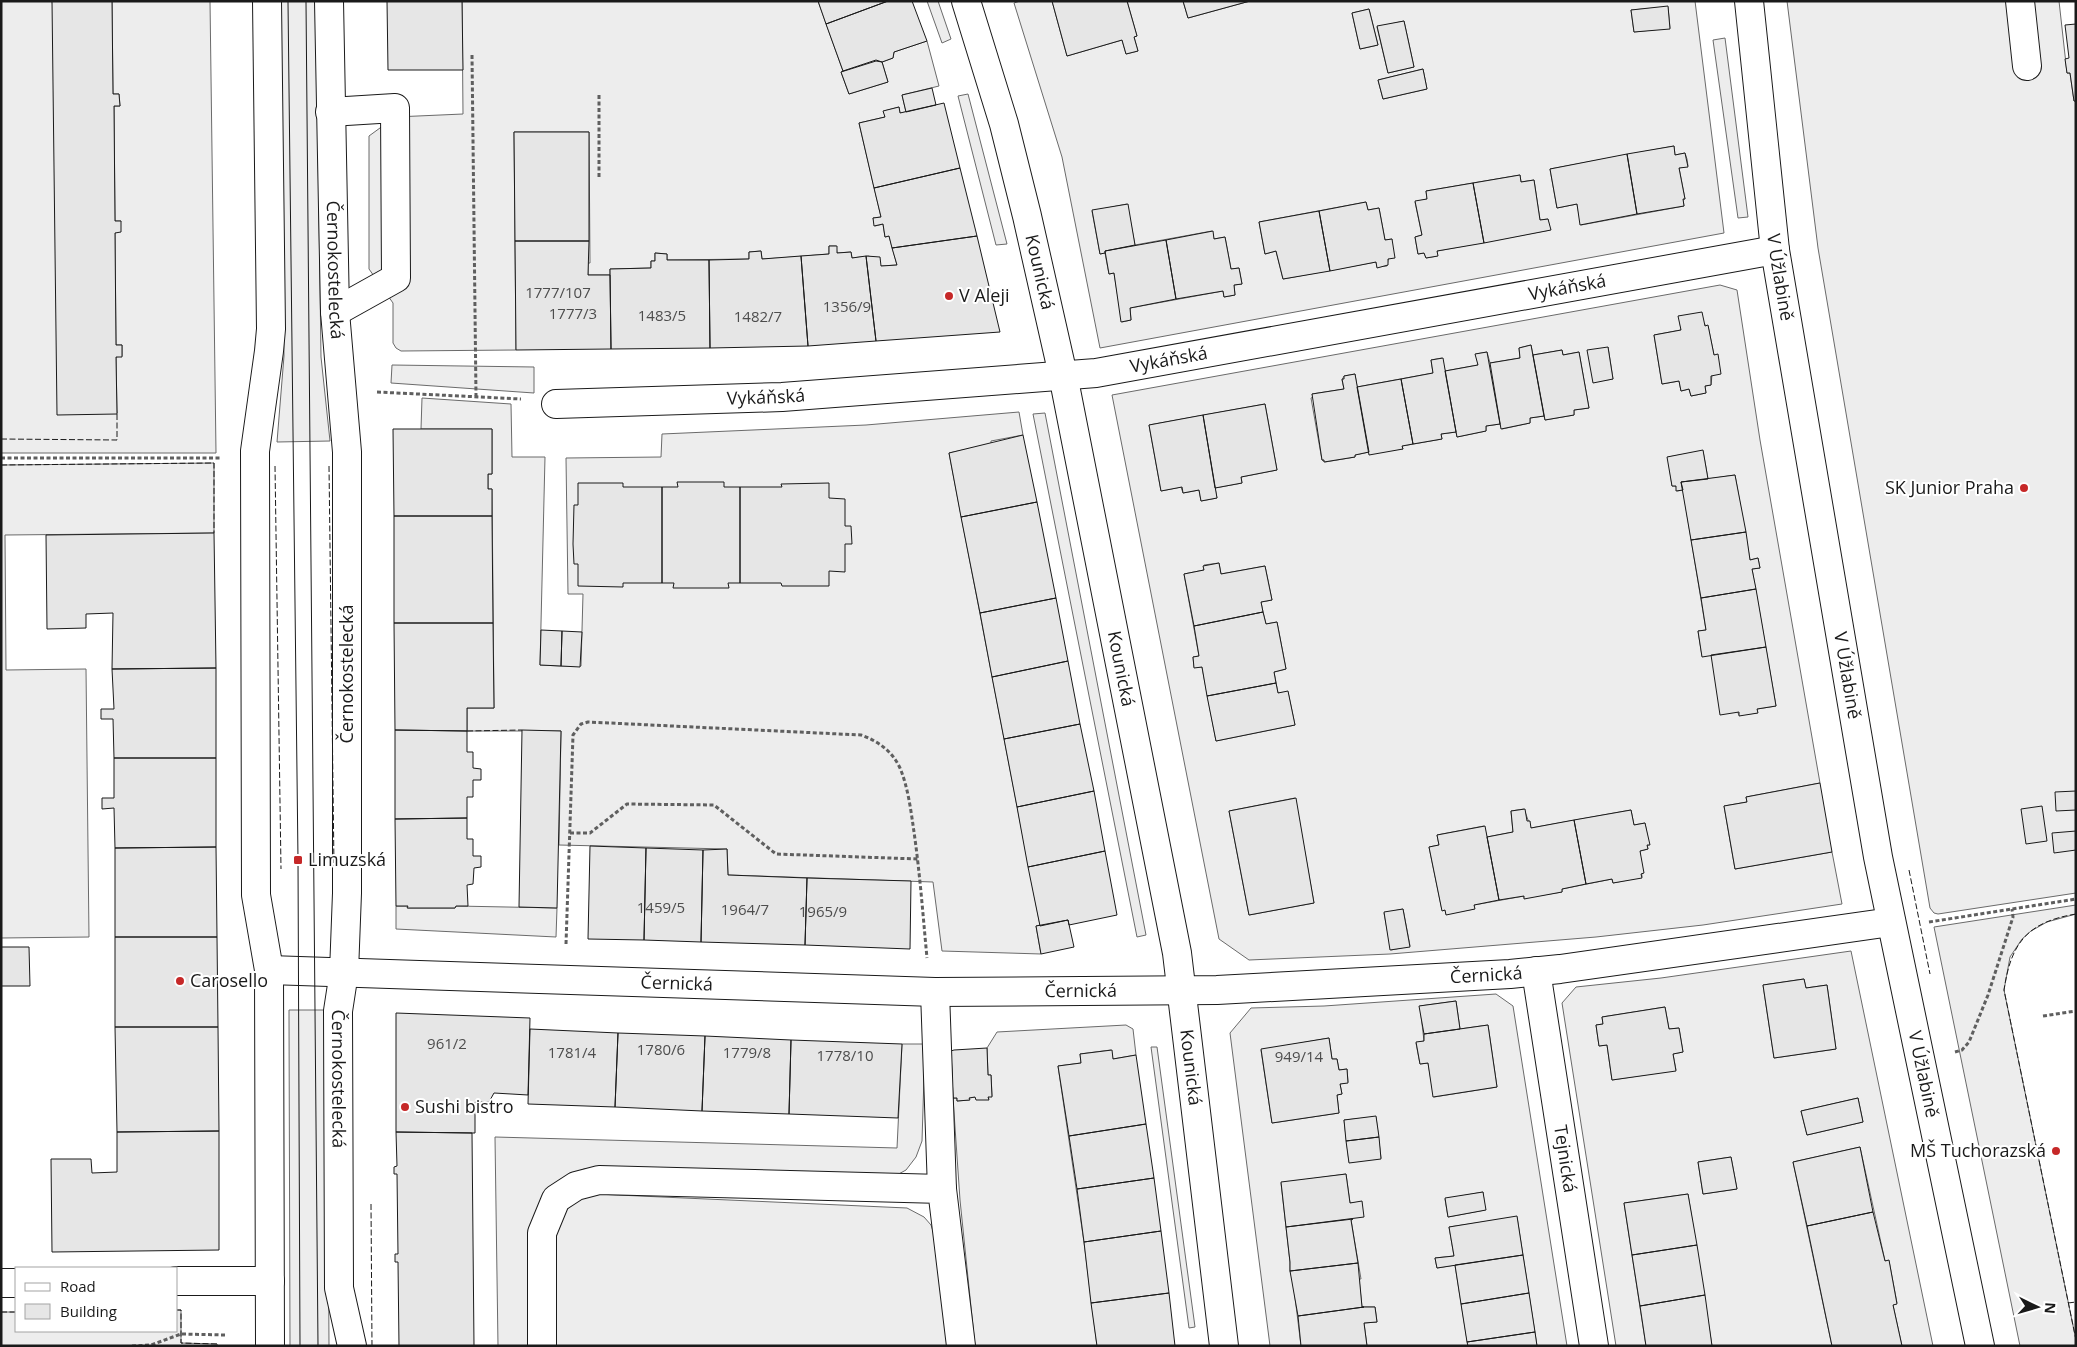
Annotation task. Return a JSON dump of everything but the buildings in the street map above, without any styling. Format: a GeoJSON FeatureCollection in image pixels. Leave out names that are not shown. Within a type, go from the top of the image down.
{"type":"FeatureCollection","features":[{"type":"Feature","properties":{"kind":"street"},"geometry":{"type":"LineString","coordinates":[[267,1],[271,330],[255,451],[255,470],[256,895],[269,970],[270,1346]]}},
{"type":"Feature","properties":{"kind":"street","name":"Černokostelecká"},"geometry":{"type":"LineString","coordinates":[[329,1],[335,312],[347,452],[347,893],[344,972],[338,1011],[340,1288],[352,1346]]}},
{"type":"Feature","properties":{"kind":"street","name":"Kounická"},"geometry":{"type":"LineString","coordinates":[[966,1],[1004,124],[1063,375],[1176,944],[1224,1346]]}},
{"type":"Feature","properties":{"kind":"street","name":"V Úžlabině"},"geometry":{"type":"LineString","coordinates":[[1749,1],[1775,250],[1891,922],[1980,1346]]}},
{"type":"Feature","properties":{"kind":"street"},"geometry":{"type":"LineString","coordinates":[[2020,1],[2027,66]]}},
{"type":"Feature","properties":{"kind":"street"},"geometry":{"type":"LineString","coordinates":[[330,112],[395,108],[396,278],[335,312]]}},
{"type":"Feature","properties":{"kind":"street","name":"Vykáňská"},"geometry":{"type":"LineString","coordinates":[[556,404],[782,397],[1096,373],[1775,250]]}},
{"type":"Feature","properties":{"kind":"street","name":"Černická"},"geometry":{"type":"LineString","coordinates":[[269,970],[935,992],[1183,991],[1536,971],[1891,922]]}},
{"type":"Feature","properties":{"kind":"street","name":"Tejnická"},"geometry":{"type":"LineString","coordinates":[[1536,971],[1594,1346]]}},
{"type":"Feature","properties":{"kind":"street"},"geometry":{"type":"LineString","coordinates":[[935,992],[942,1189],[961,1346]]}},
{"type":"Feature","properties":{"kind":"street"},"geometry":{"type":"LineString","coordinates":[[542,1346],[542,1233],[556,1199],[576,1186],[599,1180],[942,1189]]}},
{"type":"Feature","properties":{"kind":"street"},"geometry":{"type":"LineString","coordinates":[[178,1281],[270,1281]]}},
{"type":"Feature","properties":{"kind":"street"},"geometry":{"type":"LineString","coordinates":[[1,1283],[15,1283]]}},
{"type":"Feature","properties":{"kind":"path"},"geometry":{"type":"LineString","coordinates":[[472,54],[476,396]]}},
{"type":"Feature","properties":{"kind":"path"},"geometry":{"type":"LineString","coordinates":[[599,95],[599,178]]}},
{"type":"Feature","properties":{"kind":"path"},"geometry":{"type":"LineString","coordinates":[[372,392],[525,399]]}},
{"type":"Feature","properties":{"kind":"path"},"geometry":{"type":"LineString","coordinates":[[1,458],[228,458]]}},
{"type":"Feature","properties":{"kind":"path"},"geometry":{"type":"LineString","coordinates":[[564,980],[572,735],[581,724],[588,722],[860,735],[880,743],[900,768],[911,814],[918,859],[928,963],[935,992]]}},
{"type":"Feature","properties":{"kind":"path"},"geometry":{"type":"LineString","coordinates":[[570,833],[590,833],[627,804],[714,805],[776,854],[918,859]]}},
{"type":"Feature","properties":{"kind":"path"},"geometry":{"type":"LineString","coordinates":[[1929,922],[2076,899]]}},
{"type":"Feature","properties":{"kind":"path"},"geometry":{"type":"LineString","coordinates":[[1954,1052],[1962,1050],[1969,1042],[1988,995],[2012,917],[2012,909]]}},
{"type":"Feature","properties":{"kind":"path"},"geometry":{"type":"LineString","coordinates":[[2043,1016],[2076,1011]]}},
{"type":"Feature","properties":{"kind":"path"},"geometry":{"type":"LineString","coordinates":[[132,1346],[150,1345],[181,1334],[226,1335]]}},
{"type":"Feature","properties":{"kind":"shaded area"},"geometry":{"type":"Polygon","coordinates":[[[1,1],[52,1],[117,413],[116,357],[122,356],[122,345],[116,345],[115,233],[121,221],[115,221],[114,106],[120,106],[119,94],[113,94],[112,1],[210,1],[216,453],[1,453],[1,1]]]}},
{"type":"Feature","properties":{"kind":"shaded area"},"geometry":{"type":"Polygon","coordinates":[[[280,1],[316,1],[321,357],[330,441],[277,442],[284,356],[280,1]]]}},
{"type":"Feature","properties":{"kind":"shaded area"},"geometry":{"type":"Polygon","coordinates":[[[462,1],[818,1],[843,71],[841,72],[849,94],[888,82],[882,62],[893,58],[894,52],[927,41],[939,86],[902,95],[906,112],[900,113],[899,107],[884,111],[885,117],[859,123],[881,217],[873,218],[875,226],[883,224],[885,237],[889,236],[897,265],[881,266],[869,256],[852,258],[851,252],[837,253],[836,246],[829,246],[829,254],[762,259],[761,251],[749,252],[749,259],[667,260],[667,254],[655,253],[655,261],[651,261],[651,268],[610,269],[610,275],[588,275],[588,263],[590,263],[589,132],[514,132],[516,350],[401,351],[396,348],[393,343],[393,303],[369,269],[369,136],[395,117],[463,114],[462,1]]]}},
{"type":"Feature","properties":{"kind":"shaded area"},"geometry":{"type":"Polygon","coordinates":[[[927,1],[938,1],[951,39],[942,43],[927,1]]]}},
{"type":"Feature","properties":{"kind":"shaded area"},"geometry":{"type":"Polygon","coordinates":[[[1020,1],[1052,1],[1067,56],[1122,40],[1126,54],[1138,51],[1134,37],[1137,36],[1127,1],[1183,1],[1188,18],[1250,1],[1695,1],[1724,233],[1100,348],[1062,157],[1014,3],[1020,1]],[[1668,7],[1631,10],[1634,32],[1670,28],[1668,7]],[[1369,9],[1352,13],[1360,49],[1378,45],[1369,9]],[[1404,21],[1377,27],[1388,73],[1414,67],[1404,21]],[[1423,69],[1378,80],[1383,99],[1427,89],[1423,69]],[[1674,146],[1550,169],[1557,208],[1577,204],[1581,225],[1684,206],[1683,199],[1685,199],[1679,168],[1688,166],[1685,153],[1675,155],[1674,146]],[[1520,175],[1426,191],[1427,199],[1415,202],[1422,235],[1415,237],[1418,254],[1424,253],[1426,258],[1437,256],[1437,251],[1550,230],[1548,219],[1540,220],[1534,180],[1521,182],[1520,175]],[[1366,202],[1259,222],[1265,254],[1276,251],[1283,279],[1376,262],[1377,267],[1387,266],[1392,239],[1385,240],[1379,208],[1368,210],[1366,202]],[[1127,204],[1092,211],[1100,254],[1105,253],[1109,274],[1114,273],[1122,322],[1131,320],[1130,308],[1223,291],[1224,297],[1235,295],[1234,285],[1242,284],[1239,268],[1231,269],[1225,237],[1214,239],[1212,231],[1135,245],[1127,204]]]}},
{"type":"Feature","properties":{"kind":"shaded area"},"geometry":{"type":"Polygon","coordinates":[[[1787,1],[2059,1],[2067,73],[2070,73],[2074,101],[2076,101],[2076,893],[1938,914],[1934,913],[1930,908],[1818,248],[1787,1]]]}},
{"type":"Feature","properties":{"kind":"shaded area"},"geometry":{"type":"Polygon","coordinates":[[[1725,38],[1748,217],[1738,218],[1713,40],[1725,38]]]}},
{"type":"Feature","properties":{"kind":"shaded area"},"geometry":{"type":"Polygon","coordinates":[[[968,94],[1007,244],[996,245],[958,96],[968,94]]]}},
{"type":"Feature","properties":{"kind":"shaded area"},"geometry":{"type":"Polygon","coordinates":[[[1720,285],[1737,290],[1760,440],[1820,783],[1746,797],[1747,802],[1724,806],[1735,869],[1832,852],[1842,904],[1703,925],[1596,937],[1390,954],[1249,960],[1219,939],[1112,395],[1720,285]],[[1679,316],[1681,330],[1654,335],[1662,384],[1679,381],[1681,391],[1689,389],[1691,396],[1706,393],[1705,386],[1711,385],[1714,355],[1708,326],[1679,316]],[[1531,345],[1519,348],[1520,358],[1490,363],[1487,352],[1476,354],[1478,365],[1445,371],[1442,358],[1431,360],[1433,373],[1357,387],[1355,374],[1344,376],[1342,380],[1344,389],[1312,394],[1313,397],[1311,398],[1322,460],[1325,462],[1355,457],[1355,455],[1369,452],[1403,449],[1402,446],[1442,439],[1441,434],[1456,432],[1457,437],[1486,431],[1486,426],[1500,424],[1502,429],[1530,423],[1530,418],[1544,416],[1545,420],[1574,415],[1574,410],[1589,408],[1579,352],[1563,355],[1562,350],[1533,355],[1531,345]],[[1608,347],[1593,382],[1613,379],[1608,347]],[[1265,404],[1149,425],[1161,491],[1181,487],[1183,493],[1199,490],[1201,501],[1217,498],[1215,488],[1242,483],[1241,477],[1277,470],[1265,404]],[[1703,451],[1668,457],[1672,486],[1676,486],[1677,491],[1683,490],[1706,630],[1698,631],[1702,656],[1711,655],[1739,715],[1757,713],[1757,709],[1776,706],[1752,569],[1760,568],[1758,558],[1750,560],[1735,475],[1708,479],[1703,451]],[[1219,563],[1204,565],[1204,570],[1184,574],[1199,656],[1193,657],[1194,667],[1202,667],[1216,741],[1295,725],[1288,692],[1278,693],[1274,672],[1286,669],[1277,622],[1266,624],[1263,612],[1261,602],[1272,600],[1265,566],[1221,574],[1219,563]],[[1295,798],[1229,811],[1249,915],[1314,903],[1295,798]],[[1524,809],[1511,811],[1513,832],[1487,837],[1484,826],[1437,835],[1439,845],[1429,847],[1442,910],[1445,910],[1446,914],[1474,909],[1474,905],[1524,896],[1524,898],[1562,892],[1562,889],[1612,879],[1613,883],[1642,877],[1640,851],[1648,849],[1647,845],[1649,845],[1645,823],[1634,825],[1631,810],[1531,828],[1524,809]],[[1403,909],[1384,913],[1391,950],[1410,946],[1403,909]]]}},
{"type":"Feature","properties":{"kind":"shaded area"},"geometry":{"type":"Polygon","coordinates":[[[392,365],[534,367],[534,393],[391,383],[392,365]]]}},
{"type":"Feature","properties":{"kind":"shaded area"},"geometry":{"type":"Polygon","coordinates":[[[422,398],[511,404],[512,457],[545,457],[540,665],[561,666],[581,666],[583,594],[568,594],[566,458],[661,457],[662,434],[866,425],[1019,412],[1023,435],[991,441],[991,444],[949,453],[1040,925],[1036,926],[1041,954],[942,951],[933,882],[728,875],[727,849],[559,845],[561,731],[467,731],[467,708],[494,708],[492,489],[488,489],[488,474],[492,474],[492,429],[421,429],[422,398]]]}},
{"type":"Feature","properties":{"kind":"shaded area"},"geometry":{"type":"Polygon","coordinates":[[[1045,413],[1146,935],[1137,937],[1033,414],[1045,413]]]}},
{"type":"Feature","properties":{"kind":"shaded area"},"geometry":{"type":"Polygon","coordinates":[[[214,463],[214,533],[5,535],[6,670],[86,669],[89,937],[1,938],[1,465],[214,463]]]}},
{"type":"Feature","properties":{"kind":"shaded area"},"geometry":{"type":"Polygon","coordinates":[[[2076,905],[2076,914],[2047,922],[2031,931],[2022,939],[2010,957],[2004,990],[2076,1340],[2076,1346],[2020,1346],[1934,927],[2076,905]]]}},
{"type":"Feature","properties":{"kind":"shaded area"},"geometry":{"type":"Polygon","coordinates":[[[396,906],[408,906],[408,908],[455,908],[456,906],[557,908],[556,937],[396,929],[396,906]]]}},
{"type":"Feature","properties":{"kind":"shaded area"},"geometry":{"type":"Polygon","coordinates":[[[1851,951],[1933,1346],[1902,1346],[1893,1305],[1897,1303],[1889,1261],[1885,1261],[1860,1147],[1793,1162],[1832,1346],[1712,1346],[1688,1194],[1624,1203],[1646,1346],[1616,1346],[1562,1003],[1576,987],[1661,978],[1851,951]],[[1804,979],[1763,985],[1774,1058],[1836,1049],[1827,985],[1806,988],[1804,979]],[[1665,1007],[1602,1017],[1603,1024],[1596,1025],[1599,1046],[1607,1045],[1612,1080],[1676,1070],[1673,1054],[1683,1052],[1679,1028],[1669,1029],[1665,1007]],[[1858,1098],[1801,1111],[1807,1135],[1863,1122],[1858,1098]],[[1731,1157],[1698,1162],[1703,1194],[1737,1189],[1731,1157]]]}},
{"type":"Feature","properties":{"kind":"shaded area"},"geometry":{"type":"Polygon","coordinates":[[[1496,994],[1513,1006],[1567,1346],[1537,1346],[1517,1217],[1449,1227],[1454,1256],[1435,1258],[1437,1268],[1455,1265],[1468,1346],[1367,1346],[1364,1323],[1377,1322],[1375,1307],[1362,1307],[1359,1279],[1361,1279],[1351,1220],[1362,1202],[1350,1203],[1346,1174],[1281,1183],[1290,1271],[1293,1281],[1301,1346],[1270,1346],[1230,1033],[1251,1008],[1324,1006],[1496,994]],[[1456,1001],[1420,1006],[1424,1041],[1416,1043],[1420,1064],[1428,1063],[1434,1097],[1497,1087],[1488,1025],[1460,1029],[1456,1001]],[[1329,1038],[1261,1050],[1272,1123],[1339,1113],[1337,1095],[1342,1094],[1340,1084],[1348,1082],[1347,1069],[1339,1070],[1337,1059],[1332,1059],[1329,1038]],[[1376,1117],[1344,1120],[1349,1162],[1381,1158],[1376,1117]],[[1483,1192],[1445,1199],[1448,1217],[1485,1210],[1483,1192]]]}},
{"type":"Feature","properties":{"kind":"shaded area"},"geometry":{"type":"Polygon","coordinates":[[[289,1010],[327,1010],[329,1346],[290,1346],[289,1010]]]}},
{"type":"Feature","properties":{"kind":"shaded area"},"geometry":{"type":"Polygon","coordinates":[[[1126,1025],[1133,1029],[1136,1055],[1113,1059],[1111,1050],[1080,1054],[1081,1063],[1058,1066],[1097,1346],[975,1346],[960,1200],[953,1098],[957,1098],[957,1101],[969,1100],[969,1098],[975,1097],[989,1099],[988,1097],[992,1096],[991,1075],[988,1075],[987,1048],[997,1032],[1126,1025]]]}},
{"type":"Feature","properties":{"kind":"shaded area"},"geometry":{"type":"Polygon","coordinates":[[[902,1044],[925,1044],[922,1141],[916,1157],[906,1170],[895,1176],[826,1179],[584,1169],[559,1181],[539,1204],[535,1215],[531,1346],[498,1346],[495,1137],[897,1148],[902,1044]]]}},
{"type":"Feature","properties":{"kind":"shaded area"},"geometry":{"type":"Polygon","coordinates":[[[1151,1047],[1157,1047],[1195,1327],[1189,1328],[1151,1047]]]}},
{"type":"Feature","properties":{"kind":"shaded area"},"geometry":{"type":"Polygon","coordinates":[[[595,1194],[907,1208],[924,1217],[931,1225],[938,1247],[950,1346],[555,1346],[555,1232],[566,1210],[582,1197],[595,1194]]]}},
{"type":"Feature","properties":{"kind":"shaded area"},"geometry":{"type":"Polygon","coordinates":[[[178,1310],[181,1310],[181,1343],[217,1344],[218,1346],[1,1346],[1,1312],[15,1312],[15,1332],[178,1332],[178,1310]]]}},
{"type":"Feature","properties":{"kind":"tram line"},"geometry":{"type":"LineString","coordinates":[[288,1],[298,860],[300,1346]]}},
{"type":"Feature","properties":{"kind":"tram line"},"geometry":{"type":"LineString","coordinates":[[306,1],[318,1346]]}},
{"type":"Feature","properties":{"kind":"fence"},"geometry":{"type":"LineString","coordinates":[[1,439],[117,440],[117,414]]}},
{"type":"Feature","properties":{"kind":"fence"},"geometry":{"type":"LineString","coordinates":[[1,465],[214,463],[214,533]]}},
{"type":"Feature","properties":{"kind":"fence"},"geometry":{"type":"LineString","coordinates":[[275,466],[281,869]]}},
{"type":"Feature","properties":{"kind":"fence"},"geometry":{"type":"LineString","coordinates":[[329,466],[334,866]]}},
{"type":"Feature","properties":{"kind":"fence"},"geometry":{"type":"LineString","coordinates":[[467,731],[522,730]]}},
{"type":"Feature","properties":{"kind":"fence"},"geometry":{"type":"LineString","coordinates":[[1909,870],[1930,974]]}},
{"type":"Feature","properties":{"kind":"fence"},"geometry":{"type":"LineString","coordinates":[[2076,914],[2045,923],[2024,937],[2011,959],[2004,990],[2076,1340]]}},
{"type":"Feature","properties":{"kind":"fence"},"geometry":{"type":"LineString","coordinates":[[371,1204],[372,1346]]}},
{"type":"Feature","properties":{"kind":"fence"},"geometry":{"type":"LineString","coordinates":[[2068,1303],[2076,1302]]}},
{"type":"Feature","properties":{"kind":"fence"},"geometry":{"type":"LineString","coordinates":[[178,1310],[181,1310],[181,1343],[217,1344],[218,1346]]}},
{"type":"Feature","properties":{"kind":"fence"},"geometry":{"type":"LineString","coordinates":[[1,1312],[15,1312]]}},
{"type":"Feature","properties":{"kind":"place","name":"V Aleji"},"geometry":{"type":"Point","coordinates":[949,296]}},
{"type":"Feature","properties":{"kind":"place","name":"SK Junior Praha"},"geometry":{"type":"Point","coordinates":[2024,488]}},
{"type":"Feature","properties":{"kind":"place","name":"Limuzská"},"geometry":{"type":"Point","coordinates":[298,860]}},
{"type":"Feature","properties":{"kind":"place","name":"Carosello"},"geometry":{"type":"Point","coordinates":[180,981]}},
{"type":"Feature","properties":{"kind":"place","name":"Sushi bistro"},"geometry":{"type":"Point","coordinates":[405,1107]}},
{"type":"Feature","properties":{"kind":"place","name":"MŠ Tuchorazská"},"geometry":{"type":"Point","coordinates":[2056,1151]}}]}
